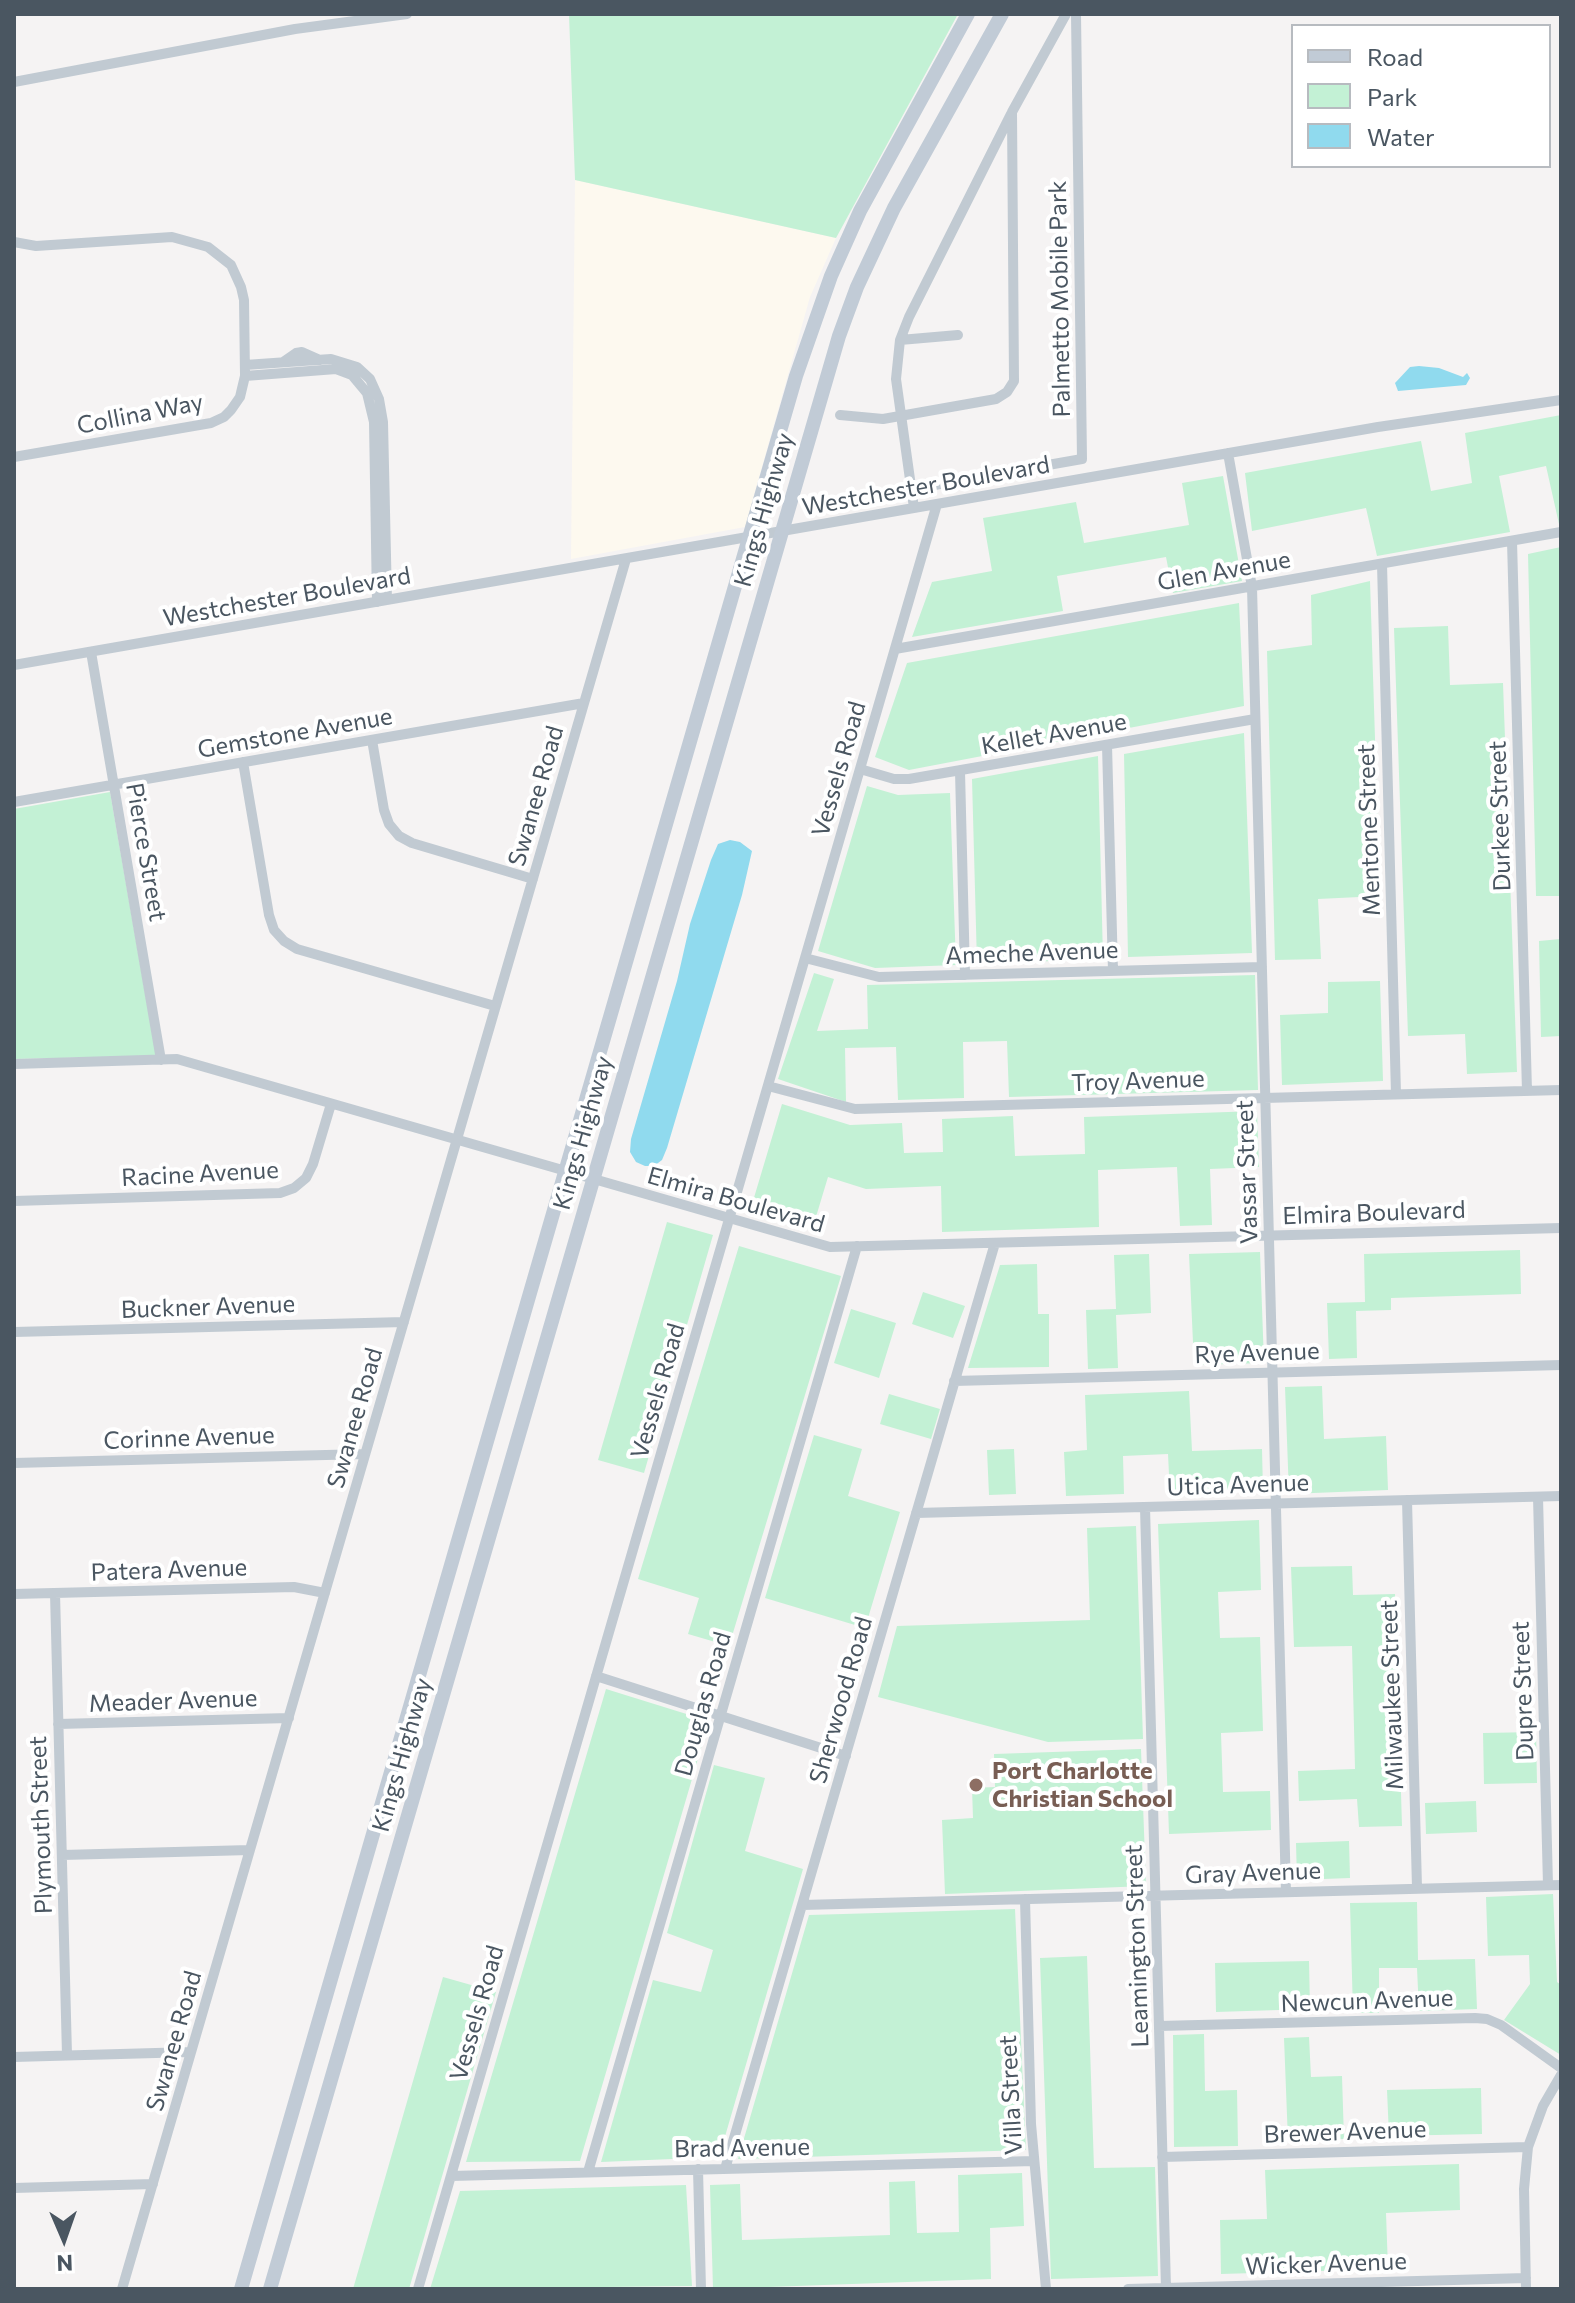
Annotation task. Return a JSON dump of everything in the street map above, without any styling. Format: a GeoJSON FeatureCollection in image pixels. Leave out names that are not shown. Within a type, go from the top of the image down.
{"type":"FeatureCollection","features":[{"type":"Feature","properties":{"kind":"main road","name":"Kings Highway"},"geometry":{"type":"LineString","coordinates":[[241,2289],[796,376],[831,276],[877,179],[968,14]]}},
{"type":"Feature","properties":{"kind":"main road","name":"Kings Highway"},"geometry":{"type":"LineString","coordinates":[[270,2289],[824,384],[857,287],[894,208],[1002,14]]}},
{"type":"Feature","properties":{"kind":"street"},"geometry":{"type":"LineString","coordinates":[[14,82],[295,29],[407,14]]}},
{"type":"Feature","properties":{"kind":"street","name":"Palmetto Mobile Park"},"geometry":{"type":"LineString","coordinates":[[914,508],[896,379],[900,340],[1012,112],[1066,14]]}},
{"type":"Feature","properties":{"kind":"street","name":"Palmetto Mobile Park"},"geometry":{"type":"LineString","coordinates":[[912,489],[1082,459],[1076,14]]}},
{"type":"Feature","properties":{"kind":"street","name":"Palmetto Mobile Park"},"geometry":{"type":"LineString","coordinates":[[902,415],[996,399],[1007,392],[1014,381],[1012,112]]}},
{"type":"Feature","properties":{"kind":"street","name":"Collina Way"},"geometry":{"type":"LineString","coordinates":[[14,242],[36,246],[172,237],[208,247],[231,265],[241,287],[245,371],[240,397],[224,417],[211,423],[14,457]]}},
{"type":"Feature","properties":{"kind":"street"},"geometry":{"type":"LineString","coordinates":[[900,340],[958,335]]}},
{"type":"Feature","properties":{"kind":"street"},"geometry":{"type":"LineString","coordinates":[[278,366],[302,352],[320,360],[347,363],[362,377],[378,419],[382,601]]}},
{"type":"Feature","properties":{"kind":"street"},"geometry":{"type":"LineString","coordinates":[[245,371],[278,366],[336,369],[362,377]]}},
{"type":"Feature","properties":{"kind":"street","name":"Westchester Boulevard"},"geometry":{"type":"LineString","coordinates":[[14,665],[1391,425],[1561,400]]}},
{"type":"Feature","properties":{"kind":"street"},"geometry":{"type":"LineString","coordinates":[[840,415],[883,419],[902,415]]}},
{"type":"Feature","properties":{"kind":"street","name":"Vassar Street"},"geometry":{"type":"LineString","coordinates":[[1228,453],[1252,587],[1286,1892]]}},
{"type":"Feature","properties":{"kind":"street","name":"Vessels Road"},"geometry":{"type":"LineString","coordinates":[[418,2289],[937,504]]}},
{"type":"Feature","properties":{"kind":"street","name":"Glen Avenue"},"geometry":{"type":"LineString","coordinates":[[895,649],[1561,532]]}},
{"type":"Feature","properties":{"kind":"street","name":"Durkee Street"},"geometry":{"type":"LineString","coordinates":[[1512,541],[1527,1091]]}},
{"type":"Feature","properties":{"kind":"street","name":"Swanee Road"},"geometry":{"type":"LineString","coordinates":[[122,2289],[626,559]]}},
{"type":"Feature","properties":{"kind":"street","name":"Mentone Street"},"geometry":{"type":"LineString","coordinates":[[1382,564],[1396,1094]]}},
{"type":"Feature","properties":{"kind":"street","name":"Pierce Street"},"geometry":{"type":"LineString","coordinates":[[91,652],[161,1060]]}},
{"type":"Feature","properties":{"kind":"street","name":"Gemstone Avenue"},"geometry":{"type":"LineString","coordinates":[[14,802],[584,703]]}},
{"type":"Feature","properties":{"kind":"street","name":"Kellet Avenue"},"geometry":{"type":"LineString","coordinates":[[860,769],[894,779],[909,779],[1255,719]]}},
{"type":"Feature","properties":{"kind":"street"},"geometry":{"type":"LineString","coordinates":[[372,740],[384,810],[389,824],[399,836],[412,843],[533,879]]}},
{"type":"Feature","properties":{"kind":"street"},"geometry":{"type":"LineString","coordinates":[[1107,745],[1113,971]]}},
{"type":"Feature","properties":{"kind":"street"},"geometry":{"type":"LineString","coordinates":[[243,762],[269,915],[274,930],[284,941],[297,949],[495,1006]]}},
{"type":"Feature","properties":{"kind":"street"},"geometry":{"type":"LineString","coordinates":[[960,771],[965,975]]}},
{"type":"Feature","properties":{"kind":"street","name":"Ameche Avenue"},"geometry":{"type":"LineString","coordinates":[[805,958],[867,976],[1262,967]]}},
{"type":"Feature","properties":{"kind":"street","name":"Elmira Boulevard"},"geometry":{"type":"LineString","coordinates":[[14,1064],[177,1059],[818,1246],[1561,1228]]}},
{"type":"Feature","properties":{"kind":"street","name":"Troy Avenue"},"geometry":{"type":"LineString","coordinates":[[768,1086],[855,1109],[1561,1090]]}},
{"type":"Feature","properties":{"kind":"street","name":"Racine Avenue"},"geometry":{"type":"LineString","coordinates":[[14,1201],[280,1193],[294,1188],[306,1178],[331,1104]]}},
{"type":"Feature","properties":{"kind":"street","name":"Sherwood Road"},"geometry":{"type":"LineString","coordinates":[[725,2169],[995,1243]]}},
{"type":"Feature","properties":{"kind":"street","name":"Douglas Road"},"geometry":{"type":"LineString","coordinates":[[588,2172],[857,1246]]}},
{"type":"Feature","properties":{"kind":"street","name":"Buckner Avenue"},"geometry":{"type":"LineString","coordinates":[[14,1332],[404,1322]]}},
{"type":"Feature","properties":{"kind":"street","name":"Rye Avenue"},"geometry":{"type":"LineString","coordinates":[[954,1381],[1561,1365]]}},
{"type":"Feature","properties":{"kind":"street","name":"Corinne Avenue"},"geometry":{"type":"LineString","coordinates":[[14,1463],[365,1454]]}},
{"type":"Feature","properties":{"kind":"street","name":"Utica Avenue"},"geometry":{"type":"LineString","coordinates":[[916,1513],[1561,1496]]}},
{"type":"Feature","properties":{"kind":"street","name":"Dupre Street"},"geometry":{"type":"LineString","coordinates":[[1538,1497],[1548,1885]]}},
{"type":"Feature","properties":{"kind":"street","name":"Milwaukee Street"},"geometry":{"type":"LineString","coordinates":[[1407,1500],[1417,1888]]}},
{"type":"Feature","properties":{"kind":"street","name":"Leamington Street"},"geometry":{"type":"LineString","coordinates":[[1145,1507],[1166,2288]]}},
{"type":"Feature","properties":{"kind":"street","name":"Patera Avenue"},"geometry":{"type":"LineString","coordinates":[[14,1594],[294,1587],[325,1593]]}},
{"type":"Feature","properties":{"kind":"street","name":"Plymouth Street"},"geometry":{"type":"LineString","coordinates":[[55,1593],[67,2055]]}},
{"type":"Feature","properties":{"kind":"street"},"geometry":{"type":"LineString","coordinates":[[596,1676],[846,1756]]}},
{"type":"Feature","properties":{"kind":"street","name":"Meader Avenue"},"geometry":{"type":"LineString","coordinates":[[58,1724],[289,1718]]}},
{"type":"Feature","properties":{"kind":"street"},"geometry":{"type":"LineString","coordinates":[[62,1855],[250,1850]]}},
{"type":"Feature","properties":{"kind":"street","name":"Gray Avenue"},"geometry":{"type":"LineString","coordinates":[[802,1905],[1561,1885]]}},
{"type":"Feature","properties":{"kind":"street","name":"Villa Street"},"geometry":{"type":"LineString","coordinates":[[1025,1899],[1034,2161],[1046,2289]]}},
{"type":"Feature","properties":{"kind":"street","name":"Newcun Avenue"},"geometry":{"type":"LineString","coordinates":[[1159,2026],[1487,2019],[1501,2025],[1561,2068]]}},
{"type":"Feature","properties":{"kind":"street"},"geometry":{"type":"LineString","coordinates":[[14,2057],[191,2052]]}},
{"type":"Feature","properties":{"kind":"street"},"geometry":{"type":"LineString","coordinates":[[1526,2284],[1524,2189],[1528,2147],[1543,2106],[1561,2075]]}},
{"type":"Feature","properties":{"kind":"street","name":"Brewer Avenue"},"geometry":{"type":"LineString","coordinates":[[1162,2157],[1528,2147]]}},
{"type":"Feature","properties":{"kind":"street","name":"Brad Avenue"},"geometry":{"type":"LineString","coordinates":[[451,2176],[1034,2161]]}},
{"type":"Feature","properties":{"kind":"street"},"geometry":{"type":"LineString","coordinates":[[698,2169],[701,2289]]}},
{"type":"Feature","properties":{"kind":"street"},"geometry":{"type":"LineString","coordinates":[[14,2188],[153,2184]]}},
{"type":"Feature","properties":{"kind":"street","name":"Wicker Avenue"},"geometry":{"type":"LineString","coordinates":[[1128,2289],[1526,2284]]}},
{"type":"Feature","properties":{"kind":"shaded area"},"geometry":{"type":"Polygon","coordinates":[[[575,180],[836,238],[810,297],[745,527],[571,559],[575,180]]]}},
{"type":"Feature","properties":{"kind":"green space"},"geometry":{"type":"Polygon","coordinates":[[[569,14],[958,14],[836,238],[575,180],[569,14]]]}},
{"type":"Feature","properties":{"kind":"green space"},"geometry":{"type":"Polygon","coordinates":[[[1561,415],[1559,524],[1546,466],[1499,476],[1510,532],[1377,556],[1366,508],[1252,531],[1245,473],[1421,441],[1431,491],[1472,483],[1465,433],[1561,415]]]}},
{"type":"Feature","properties":{"kind":"green space"},"geometry":{"type":"Polygon","coordinates":[[[1223,476],[1242,581],[1173,593],[1166,557],[1057,576],[1063,611],[912,637],[932,582],[992,571],[983,518],[1076,502],[1084,543],[1189,525],[1182,483],[1223,476]]]}},
{"type":"Feature","properties":{"kind":"green space"},"geometry":{"type":"Polygon","coordinates":[[[1561,547],[1561,896],[1536,896],[1528,554],[1561,547]]]}},
{"type":"Feature","properties":{"kind":"green space"},"geometry":{"type":"Polygon","coordinates":[[[1370,581],[1380,896],[1318,899],[1321,959],[1275,960],[1267,651],[1312,645],[1311,595],[1370,581]]]}},
{"type":"Feature","properties":{"kind":"green space"},"geometry":{"type":"Polygon","coordinates":[[[1239,603],[1244,706],[909,770],[875,757],[907,663],[1239,603]]]}},
{"type":"Feature","properties":{"kind":"green space"},"geometry":{"type":"Polygon","coordinates":[[[1448,626],[1450,685],[1503,683],[1517,1072],[1467,1074],[1465,1034],[1408,1036],[1394,628],[1448,626]]]}},
{"type":"Feature","properties":{"kind":"green space"},"geometry":{"type":"Polygon","coordinates":[[[1244,733],[1252,953],[1128,957],[1124,754],[1244,733]]]}},
{"type":"Feature","properties":{"kind":"green space"},"geometry":{"type":"Polygon","coordinates":[[[1098,756],[1103,959],[977,964],[972,779],[1098,756]]]}},
{"type":"Feature","properties":{"kind":"green space"},"geometry":{"type":"Polygon","coordinates":[[[867,786],[898,795],[950,793],[956,965],[875,968],[818,951],[867,786]]]}},
{"type":"Feature","properties":{"kind":"green space"},"geometry":{"type":"Polygon","coordinates":[[[110,792],[156,1056],[14,1059],[14,809],[110,792]]]}},
{"type":"Feature","properties":{"kind":"green space"},"geometry":{"type":"Polygon","coordinates":[[[1561,939],[1561,1036],[1541,1037],[1539,941],[1561,939]]]}},
{"type":"Feature","properties":{"kind":"green space"},"geometry":{"type":"Polygon","coordinates":[[[814,973],[834,979],[817,1031],[868,1029],[867,985],[1255,975],[1258,1090],[1009,1097],[1007,1041],[963,1042],[964,1098],[898,1100],[896,1047],[845,1048],[846,1102],[778,1079],[814,973]]]}},
{"type":"Feature","properties":{"kind":"green space"},"geometry":{"type":"Polygon","coordinates":[[[1380,981],[1383,1081],[1282,1085],[1280,1015],[1328,1013],[1328,982],[1380,981]]]}},
{"type":"Feature","properties":{"kind":"green space"},"geometry":{"type":"Polygon","coordinates":[[[782,1104],[850,1125],[902,1123],[904,1153],[943,1152],[942,1119],[1013,1116],[1015,1156],[1085,1154],[1084,1117],[1257,1111],[1259,1167],[1210,1169],[1212,1225],[1180,1226],[1177,1167],[1098,1170],[1099,1227],[942,1232],[941,1186],[866,1189],[828,1177],[812,1230],[750,1211],[782,1104]]]}},
{"type":"Feature","properties":{"kind":"green space"},"geometry":{"type":"Polygon","coordinates":[[[667,1222],[713,1235],[644,1473],[598,1460],[667,1222]]]}},
{"type":"Feature","properties":{"kind":"green space"},"geometry":{"type":"Polygon","coordinates":[[[739,1246],[841,1276],[729,1646],[688,1634],[699,1598],[638,1579],[739,1246]]]}},
{"type":"Feature","properties":{"kind":"green space"},"geometry":{"type":"Polygon","coordinates":[[[1520,1250],[1521,1294],[1391,1298],[1391,1310],[1356,1311],[1357,1358],[1329,1359],[1327,1303],[1365,1302],[1364,1254],[1520,1250]]]}},
{"type":"Feature","properties":{"kind":"green space"},"geometry":{"type":"Polygon","coordinates":[[[1260,1252],[1264,1363],[1194,1365],[1189,1254],[1260,1252]]]}},
{"type":"Feature","properties":{"kind":"green space"},"geometry":{"type":"Polygon","coordinates":[[[1149,1254],[1151,1313],[1116,1315],[1118,1368],[1088,1369],[1086,1310],[1116,1309],[1114,1255],[1149,1254]]]}},
{"type":"Feature","properties":{"kind":"green space"},"geometry":{"type":"Polygon","coordinates":[[[1037,1264],[1038,1314],[1049,1314],[1049,1367],[968,1368],[1000,1265],[1037,1264]]]}},
{"type":"Feature","properties":{"kind":"green space"},"geometry":{"type":"Polygon","coordinates":[[[923,1292],[965,1306],[953,1338],[912,1324],[923,1292]]]}},
{"type":"Feature","properties":{"kind":"green space"},"geometry":{"type":"Polygon","coordinates":[[[851,1309],[896,1323],[879,1378],[834,1363],[851,1309]]]}},
{"type":"Feature","properties":{"kind":"green space"},"geometry":{"type":"Polygon","coordinates":[[[1322,1386],[1324,1439],[1386,1436],[1388,1490],[1289,1494],[1285,1387],[1322,1386]]]}},
{"type":"Feature","properties":{"kind":"green space"},"geometry":{"type":"Polygon","coordinates":[[[1189,1391],[1192,1451],[1262,1449],[1263,1491],[1170,1495],[1168,1454],[1123,1456],[1124,1494],[1066,1496],[1064,1452],[1087,1450],[1085,1395],[1189,1391]]]}},
{"type":"Feature","properties":{"kind":"green space"},"geometry":{"type":"Polygon","coordinates":[[[889,1394],[940,1409],[931,1439],[880,1424],[889,1394]]]}},
{"type":"Feature","properties":{"kind":"green space"},"geometry":{"type":"Polygon","coordinates":[[[814,1435],[862,1449],[848,1496],[900,1512],[865,1628],[765,1598],[814,1435]]]}},
{"type":"Feature","properties":{"kind":"green space"},"geometry":{"type":"Polygon","coordinates":[[[1014,1449],[1016,1494],[989,1495],[987,1450],[1014,1449]]]}},
{"type":"Feature","properties":{"kind":"green space"},"geometry":{"type":"Polygon","coordinates":[[[1259,1520],[1261,1590],[1218,1592],[1220,1638],[1260,1637],[1263,1731],[1221,1733],[1223,1792],[1270,1791],[1271,1830],[1169,1834],[1158,1524],[1259,1520]]]}},
{"type":"Feature","properties":{"kind":"green space"},"geometry":{"type":"Polygon","coordinates":[[[1136,1526],[1143,1739],[1048,1742],[878,1697],[897,1626],[1090,1620],[1087,1528],[1136,1526]]]}},
{"type":"Feature","properties":{"kind":"green space"},"geometry":{"type":"Polygon","coordinates":[[[1352,1566],[1353,1595],[1395,1594],[1402,1826],[1359,1827],[1357,1799],[1299,1801],[1298,1771],[1355,1769],[1352,1646],[1294,1647],[1291,1567],[1352,1566]]]}},
{"type":"Feature","properties":{"kind":"green space"},"geometry":{"type":"Polygon","coordinates":[[[606,1689],[709,1721],[580,2161],[466,2162],[606,1689]]]}},
{"type":"Feature","properties":{"kind":"green space"},"geometry":{"type":"Polygon","coordinates":[[[1536,1732],[1537,1783],[1484,1784],[1483,1733],[1536,1732]]]}},
{"type":"Feature","properties":{"kind":"green space"},"geometry":{"type":"Polygon","coordinates":[[[1141,1749],[1146,1886],[945,1894],[942,1820],[973,1818],[972,1788],[995,1787],[994,1754],[1141,1749]]]}},
{"type":"Feature","properties":{"kind":"green space"},"geometry":{"type":"Polygon","coordinates":[[[714,1765],[765,1778],[745,1851],[803,1869],[719,2157],[601,2162],[653,1980],[701,1992],[713,1950],[667,1933],[714,1765]]]}},
{"type":"Feature","properties":{"kind":"green space"},"geometry":{"type":"Polygon","coordinates":[[[1476,1801],[1477,1832],[1426,1834],[1425,1803],[1476,1801]]]}},
{"type":"Feature","properties":{"kind":"green space"},"geometry":{"type":"Polygon","coordinates":[[[1349,1841],[1350,1878],[1297,1880],[1296,1843],[1349,1841]]]}},
{"type":"Feature","properties":{"kind":"green space"},"geometry":{"type":"Polygon","coordinates":[[[1553,1894],[1557,1982],[1561,1985],[1561,2055],[1504,2020],[1530,1984],[1529,1955],[1488,1956],[1486,1897],[1553,1894]]]}},
{"type":"Feature","properties":{"kind":"green space"},"geometry":{"type":"Polygon","coordinates":[[[1417,1902],[1418,1960],[1475,1959],[1477,2009],[1419,2011],[1417,1968],[1379,1968],[1379,2013],[1353,2013],[1350,1903],[1417,1902]]]}},
{"type":"Feature","properties":{"kind":"green space"},"geometry":{"type":"Polygon","coordinates":[[[1015,1909],[1026,2150],[738,2159],[809,1915],[1015,1909]]]}},
{"type":"Feature","properties":{"kind":"green space"},"geometry":{"type":"Polygon","coordinates":[[[1087,1956],[1094,2168],[1155,2167],[1158,2276],[1051,2279],[1040,1958],[1087,1956]]]}},
{"type":"Feature","properties":{"kind":"green space"},"geometry":{"type":"Polygon","coordinates":[[[1309,1961],[1310,2009],[1216,2012],[1215,1963],[1309,1961]]]}},
{"type":"Feature","properties":{"kind":"green space"},"geometry":{"type":"Polygon","coordinates":[[[443,1977],[496,1992],[409,2289],[353,2289],[443,1977]]]}},
{"type":"Feature","properties":{"kind":"green space"},"geometry":{"type":"Polygon","coordinates":[[[1204,2034],[1205,2091],[1237,2090],[1238,2146],[1174,2147],[1173,2035],[1204,2034]]]}},
{"type":"Feature","properties":{"kind":"green space"},"geometry":{"type":"Polygon","coordinates":[[[1309,2037],[1311,2077],[1342,2076],[1344,2139],[1288,2141],[1284,2038],[1309,2037]]]}},
{"type":"Feature","properties":{"kind":"green space"},"geometry":{"type":"Polygon","coordinates":[[[1481,2088],[1482,2134],[1389,2136],[1387,2090],[1481,2088]]]}},
{"type":"Feature","properties":{"kind":"green space"},"geometry":{"type":"Polygon","coordinates":[[[1459,2164],[1460,2210],[1386,2213],[1388,2269],[1221,2274],[1220,2220],[1267,2219],[1265,2170],[1459,2164]]]}},
{"type":"Feature","properties":{"kind":"green space"},"geometry":{"type":"Polygon","coordinates":[[[1022,2173],[1024,2226],[990,2228],[991,2279],[713,2289],[710,2185],[740,2184],[742,2240],[890,2235],[889,2182],[915,2181],[917,2233],[959,2232],[958,2175],[1022,2173]]]}},
{"type":"Feature","properties":{"kind":"green space"},"geometry":{"type":"Polygon","coordinates":[[[686,2185],[692,2286],[430,2289],[460,2191],[686,2185]]]}},
{"type":"Feature","properties":{"kind":"water"},"geometry":{"type":"Polygon","coordinates":[[[1410,367],[1439,368],[1463,377],[1467,373],[1470,378],[1466,385],[1398,391],[1395,383],[1410,367]]]}},
{"type":"Feature","properties":{"kind":"water"},"geometry":{"type":"Polygon","coordinates":[[[730,840],[740,842],[752,851],[742,895],[667,1148],[662,1160],[654,1166],[645,1166],[636,1162],[630,1152],[631,1139],[677,981],[690,924],[711,860],[718,844],[730,840]]]}},
{"type":"Feature","properties":{"kind":"place","name":"Port Charlotte Christian School"},"geometry":{"type":"Point","coordinates":[976,1785]}}]}
